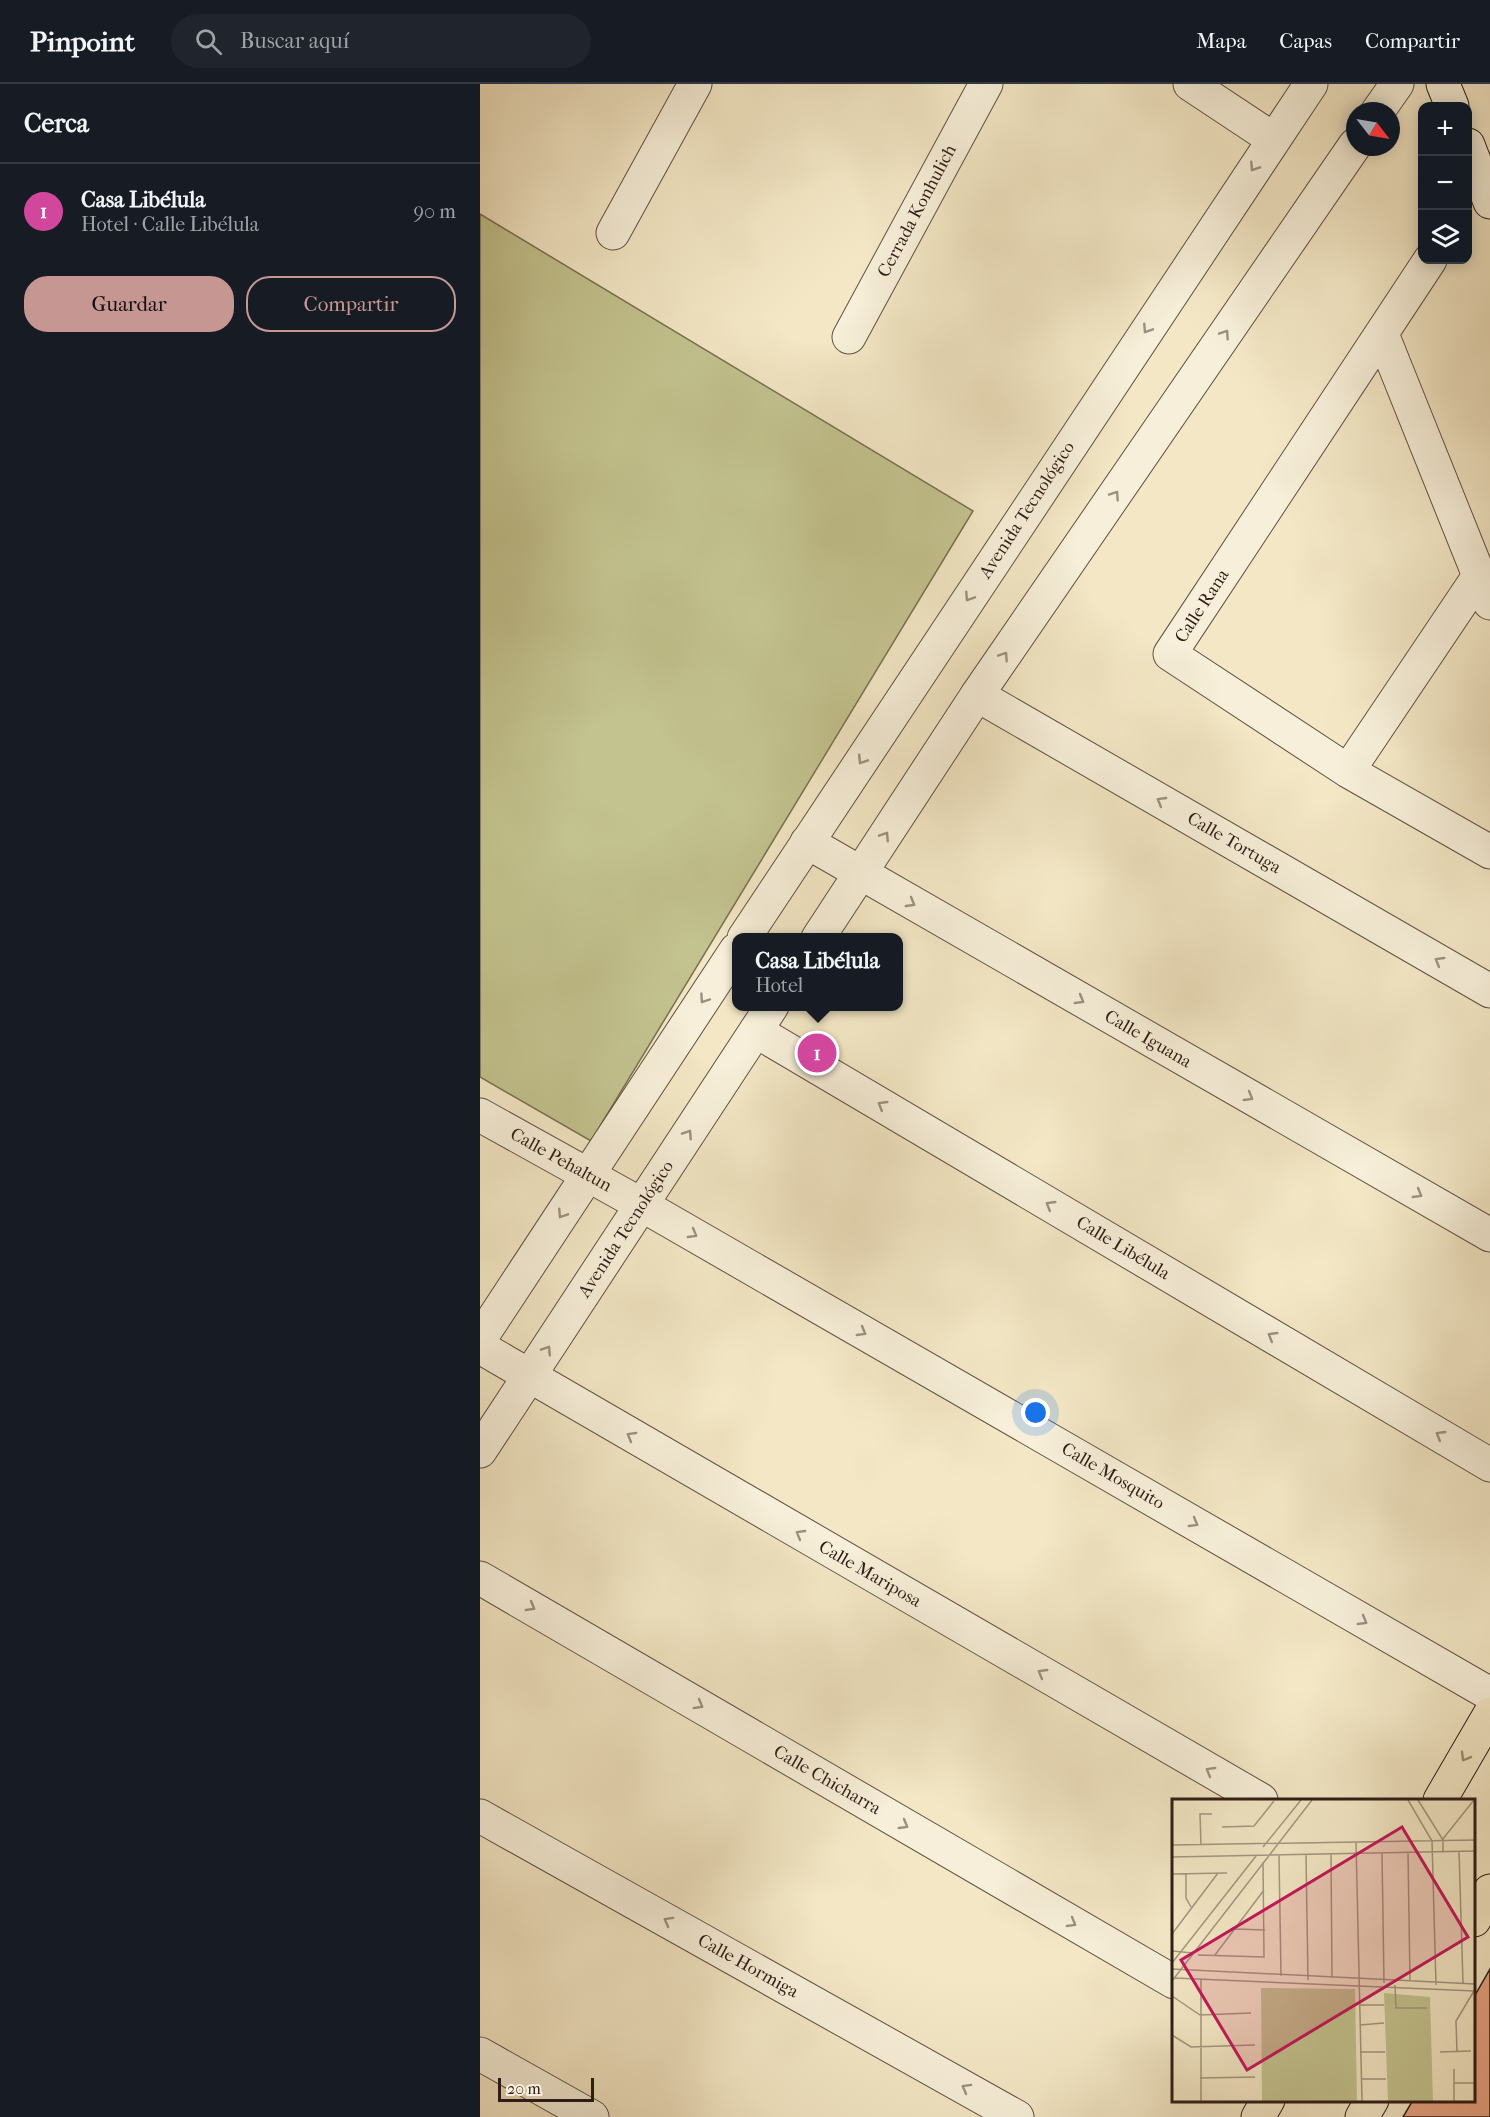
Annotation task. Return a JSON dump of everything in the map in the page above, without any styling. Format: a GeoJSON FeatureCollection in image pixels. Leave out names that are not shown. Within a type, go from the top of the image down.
{"type":"FeatureCollection","features":[{"type":"Feature","properties":{"kind":"main road"},"geometry":{"type":"LineString","coordinates":[[1441,1799],[1490,1714]]}},
{"type":"Feature","properties":{"kind":"main road"},"geometry":{"type":"LineString","coordinates":[[1475,1917],[1490,1891]]}},
{"type":"Feature","properties":{"kind":"main road"},"geometry":{"type":"LineString","coordinates":[[1258,2117],[1267,2102]]}},
{"type":"Feature","properties":{"kind":"main road"},"geometry":{"type":"LineString","coordinates":[[1362,2117],[1370,2102]]}},
{"type":"Feature","properties":{"kind":"street"},"geometry":{"type":"LineString","coordinates":[[613,233],[695,84]]}},
{"type":"Feature","properties":{"kind":"street","name":"Cerrada Konhulich"},"geometry":{"type":"LineString","coordinates":[[849,337],[986,84]]}},
{"type":"Feature","properties":{"kind":"street"},"geometry":{"type":"LineString","coordinates":[[1190,84],[1273,139]]}},
{"type":"Feature","properties":{"kind":"street","name":"Avenida Tecnológico"},"geometry":{"type":"LineString","coordinates":[[747,933],[1311,84]]}},
{"type":"Feature","properties":{"kind":"street"},"geometry":{"type":"LineString","coordinates":[[1384,102],[1397,84]]}},
{"type":"Feature","properties":{"kind":"street"},"geometry":{"type":"LineString","coordinates":[[1443,84],[1450,102]]}},
{"type":"Feature","properties":{"kind":"street"},"geometry":{"type":"LineString","coordinates":[[821,933],[977,695],[1347,156]]}},
{"type":"Feature","properties":{"kind":"street"},"geometry":{"type":"LineString","coordinates":[[1472,156],[1488,192]]}},
{"type":"Feature","properties":{"kind":"street","name":"Calle Rana"},"geometry":{"type":"LineString","coordinates":[[1427,264],[1170,654],[1348,771],[1490,852]]}},
{"type":"Feature","properties":{"kind":"street"},"geometry":{"type":"LineString","coordinates":[[1348,771],[1484,590],[1382,334]]}},
{"type":"Feature","properties":{"kind":"street","name":"Calle Tortuga"},"geometry":{"type":"LineString","coordinates":[[977,695],[1490,990]]}},
{"type":"Feature","properties":{"kind":"street","name":"Calle Iguana"},"geometry":{"type":"LineString","coordinates":[[807,842],[1490,1235]]}},
{"type":"Feature","properties":{"kind":"street"},"geometry":{"type":"LineString","coordinates":[[480,1339],[732,956]]}},
{"type":"Feature","properties":{"kind":"street","name":"Avenida Tecnológico"},"geometry":{"type":"LineString","coordinates":[[481,1448],[764,1019]]}},
{"type":"Feature","properties":{"kind":"street","name":"Calle Libélula"},"geometry":{"type":"LineString","coordinates":[[764,1019],[1490,1465]]}},
{"type":"Feature","properties":{"kind":"street","name":"Calle Pehaltun"},"geometry":{"type":"LineString","coordinates":[[480,1115],[642,1205]]}},
{"type":"Feature","properties":{"kind":"street","name":"Calle Mosquito"},"geometry":{"type":"LineString","coordinates":[[642,1205],[1490,1694]]}},
{"type":"Feature","properties":{"kind":"street","name":"Calle Mariposa"},"geometry":{"type":"LineString","coordinates":[[480,1347],[1259,1799]]}},
{"type":"Feature","properties":{"kind":"street","name":"Calle Chicharra"},"geometry":{"type":"LineString","coordinates":[[480,1578],[1172,1981]]}},
{"type":"Feature","properties":{"kind":"street","name":"Calle Hormiga"},"geometry":{"type":"LineString","coordinates":[[480,1816],[1017,2117]]}},
{"type":"Feature","properties":{"kind":"street"},"geometry":{"type":"LineString","coordinates":[[480,2054],[592,2117]]}},
{"type":"Feature","properties":{"kind":"green space"},"geometry":{"type":"Polygon","coordinates":[[[480,214],[973,511],[591,1141],[480,1077],[480,214]]]}},
{"type":"Feature","properties":{"kind":"building"},"geometry":{"type":"Polygon","coordinates":[[[1490,1969],[1490,2117],[1403,2117],[1412,2102],[1475,2102],[1475,1995],[1490,1969]]]}},
{"type":"Feature","properties":{"kind":"place","name":"Casa Libélula"},"geometry":{"type":"Point","coordinates":[817,1053]}}]}
